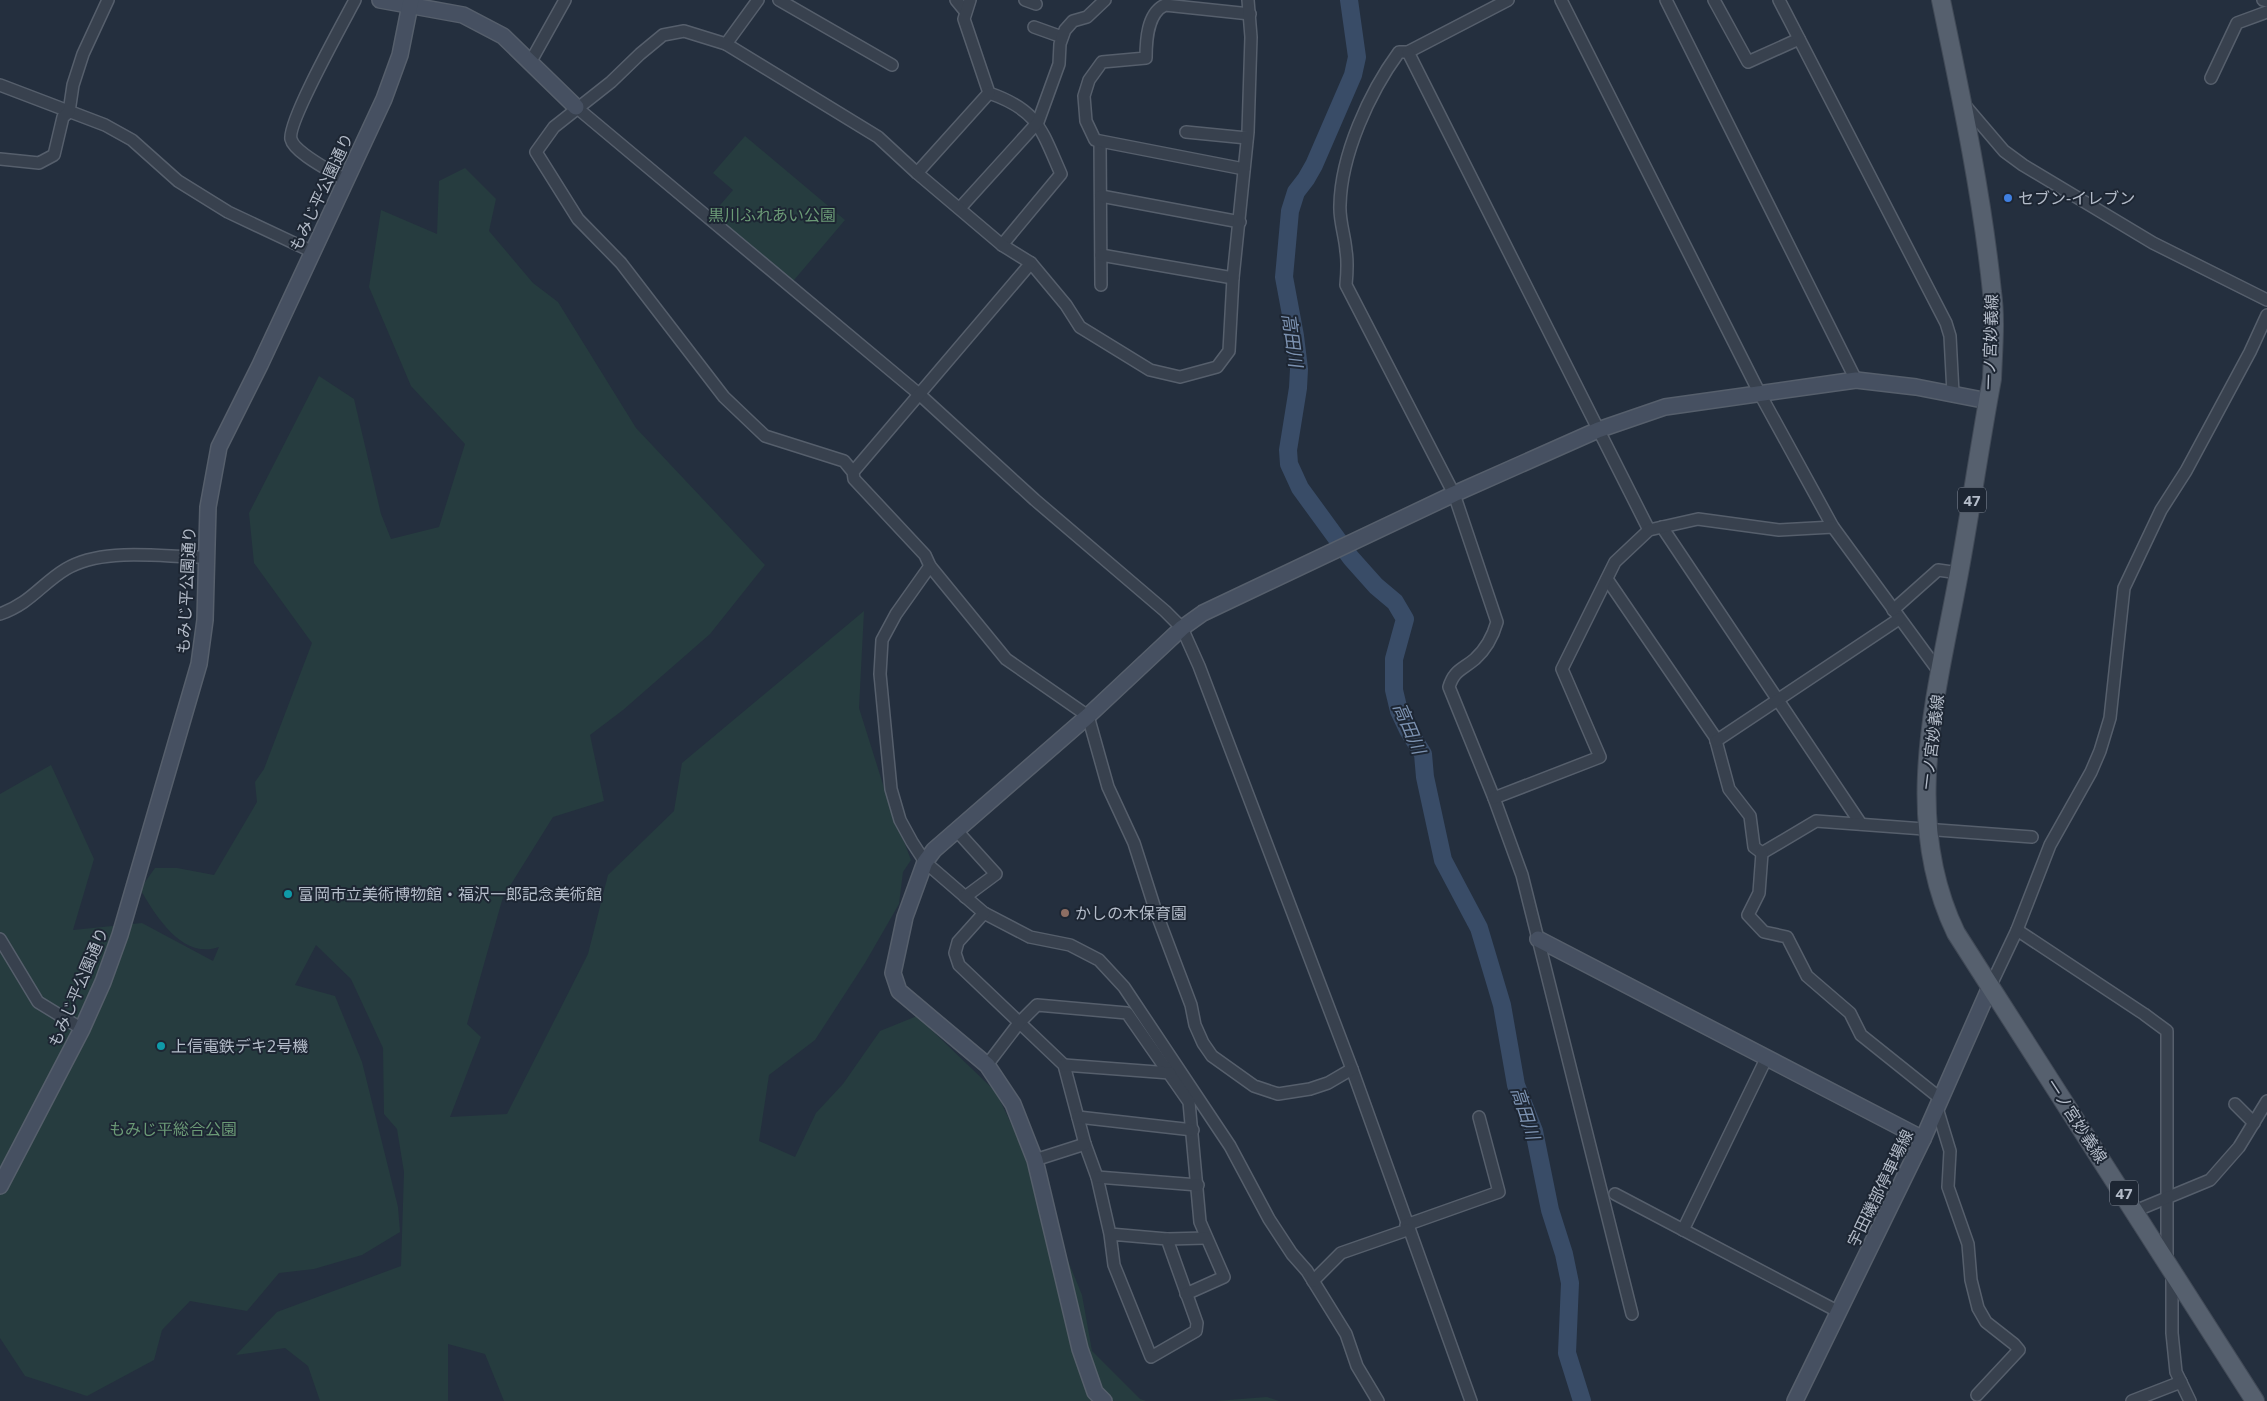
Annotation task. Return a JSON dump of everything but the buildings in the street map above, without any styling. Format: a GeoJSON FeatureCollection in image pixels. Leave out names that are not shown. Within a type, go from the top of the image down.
{"type":"FeatureCollection","features":[{"type":"Feature","properties":{"kind":"main road","name":"一ノ宮妙義線"},"geometry":{"type":"LineString","coordinates":[[1941,0],[1961,100],[1993,292],[1992,379],[1940,673],[1927,776],[1927,828],[1934,877],[1956,933],[2169,1263],[2255,1401]]}},
{"type":"Feature","properties":{"kind":"street"},"geometry":{"type":"LineString","coordinates":[[0,159],[27,163],[46,160],[54,154],[63,118],[69,112],[73,85],[82,54],[108,0]]}},
{"type":"Feature","properties":{"kind":"street"},"geometry":{"type":"LineString","coordinates":[[345,180],[304,154],[293,144],[290,138],[292,128],[310,88],[355,0]]}},
{"type":"Feature","properties":{"kind":"street"},"geometry":{"type":"LineString","coordinates":[[380,0],[410,3],[463,15],[503,36],[530,60],[576,107],[919,394],[1035,500],[1182,628],[1199,666],[1352,1069],[1407,1227],[1471,1401]]}},
{"type":"Feature","properties":{"kind":"street"},"geometry":{"type":"LineString","coordinates":[[530,60],[564,0]]}},
{"type":"Feature","properties":{"kind":"street"},"geometry":{"type":"LineString","coordinates":[[726,44],[758,0]]}},
{"type":"Feature","properties":{"kind":"street"},"geometry":{"type":"LineString","coordinates":[[779,0],[892,65]]}},
{"type":"Feature","properties":{"kind":"street"},"geometry":{"type":"LineString","coordinates":[[956,0],[967,5],[964,19],[989,92],[1012,101],[1038,122],[1061,174],[1002,245]]}},
{"type":"Feature","properties":{"kind":"street"},"geometry":{"type":"LineString","coordinates":[[960,208],[1038,122],[1059,64],[1062,37],[1073,21],[1087,17],[1104,0]]}},
{"type":"Feature","properties":{"kind":"street"},"geometry":{"type":"LineString","coordinates":[[1248,0],[1250,14],[1248,138],[1233,278],[1229,352],[1217,367],[1180,377],[1150,370],[1080,327],[1066,305],[1031,263],[1002,245],[916,173],[878,137],[726,44],[684,31],[663,35],[612,82],[576,107],[554,127],[536,152],[578,219],[621,263],[724,397],[765,436],[844,461],[853,472],[854,479],[925,555],[930,566],[1006,658],[1088,716],[1108,787],[1134,844],[1191,1005],[1195,1025],[1203,1043],[1212,1056],[1254,1086],[1278,1094],[1328,1084],[1352,1069]]}},
{"type":"Feature","properties":{"kind":"street"},"geometry":{"type":"LineString","coordinates":[[1508,0],[1408,52],[1399,52],[1390,64],[1360,123],[1343,172],[1340,207],[1347,253],[1346,285],[1454,494],[1497,622],[1493,636],[1476,658],[1453,675],[1449,687],[1494,798],[1522,875],[1632,1314]]}},
{"type":"Feature","properties":{"kind":"street"},"geometry":{"type":"LineString","coordinates":[[1561,0],[1760,394],[1833,526],[1940,673]]}},
{"type":"Feature","properties":{"kind":"street"},"geometry":{"type":"LineString","coordinates":[[1666,0],[1856,380]]}},
{"type":"Feature","properties":{"kind":"street"},"geometry":{"type":"LineString","coordinates":[[1714,0],[1748,62],[1799,38]]}},
{"type":"Feature","properties":{"kind":"street"},"geometry":{"type":"LineString","coordinates":[[1779,0],[1946,324],[1950,336],[1952,393]]}},
{"type":"Feature","properties":{"kind":"street"},"geometry":{"type":"LineString","coordinates":[[2263,0],[2267,1]]}},
{"type":"Feature","properties":{"kind":"street","name":"もみじ平公園通り"},"geometry":{"type":"LineString","coordinates":[[0,1186],[82,1029],[120,935],[199,664],[204,630],[208,507],[219,447],[384,98],[400,55],[410,3]]}},
{"type":"Feature","properties":{"kind":"street"},"geometry":{"type":"LineString","coordinates":[[1244,169],[1190,160],[1148,149],[1100,142],[1092,136],[1084,109],[1089,80],[1102,62],[1146,58],[1148,31],[1161,7],[1165,5],[1250,14]]}},
{"type":"Feature","properties":{"kind":"street"},"geometry":{"type":"LineString","coordinates":[[2211,78],[2238,23],[2267,12]]}},
{"type":"Feature","properties":{"kind":"street"},"geometry":{"type":"LineString","coordinates":[[1034,27],[1062,37]]}},
{"type":"Feature","properties":{"kind":"street"},"geometry":{"type":"LineString","coordinates":[[1408,52],[1650,530]]}},
{"type":"Feature","properties":{"kind":"street"},"geometry":{"type":"LineString","coordinates":[[0,85],[105,125],[132,140],[178,181],[228,212],[312,252]]}},
{"type":"Feature","properties":{"kind":"street"},"geometry":{"type":"LineString","coordinates":[[916,173],[989,92]]}},
{"type":"Feature","properties":{"kind":"street"},"geometry":{"type":"LineString","coordinates":[[1961,100],[2004,151],[2023,165],[2152,243],[2267,300]]}},
{"type":"Feature","properties":{"kind":"street"},"geometry":{"type":"LineString","coordinates":[[1186,132],[1248,138]]}},
{"type":"Feature","properties":{"kind":"street"},"geometry":{"type":"LineString","coordinates":[[1100,142],[1101,285]]}},
{"type":"Feature","properties":{"kind":"street"},"geometry":{"type":"LineString","coordinates":[[1101,196],[1240,222]]}},
{"type":"Feature","properties":{"kind":"street"},"geometry":{"type":"LineString","coordinates":[[1101,255],[1233,278]]}},
{"type":"Feature","properties":{"kind":"street"},"geometry":{"type":"LineString","coordinates":[[853,472],[1031,263]]}},
{"type":"Feature","properties":{"kind":"street"},"geometry":{"type":"LineString","coordinates":[[1990,987],[2017,930],[2050,845],[2091,772],[2108,727],[2124,588],[2130,571],[2161,510],[2186,471],[2250,352],[2267,315]]}},
{"type":"Feature","properties":{"kind":"street"},"geometry":{"type":"LineString","coordinates":[[1104,1401],[1095,1392],[1080,1349],[1035,1160],[1013,1104],[987,1065],[899,991],[893,973],[905,917],[925,862],[934,850],[1088,716],[1182,628],[1203,613],[1454,494],[1598,430],[1665,407],[1856,380],[1952,393],[1988,402]]}},
{"type":"Feature","properties":{"kind":"street"},"geometry":{"type":"LineString","coordinates":[[1494,798],[1600,757],[1562,669],[1615,562],[1650,530],[1698,519],[1779,530],[1833,526]]}},
{"type":"Feature","properties":{"kind":"street"},"geometry":{"type":"LineString","coordinates":[[1662,527],[1861,824]]}},
{"type":"Feature","properties":{"kind":"street"},"geometry":{"type":"LineString","coordinates":[[0,614],[23,605],[66,569],[92,559],[114,556],[207,557]]}},
{"type":"Feature","properties":{"kind":"street"},"geometry":{"type":"LineString","coordinates":[[930,566],[896,614],[882,640],[880,674],[891,789],[900,820],[925,862],[984,913],[1030,937],[1070,945],[1099,960],[1124,987],[1230,1146],[1269,1219],[1313,1281],[1346,1334],[1357,1366],[1378,1401]]}},
{"type":"Feature","properties":{"kind":"street"},"geometry":{"type":"LineString","coordinates":[[1716,741],[1778,700],[1896,614],[1938,570],[1959,573]]}},
{"type":"Feature","properties":{"kind":"street"},"geometry":{"type":"LineString","coordinates":[[1607,579],[1716,741],[1729,789],[1750,816],[1754,847],[1762,853]]}},
{"type":"Feature","properties":{"kind":"street"},"geometry":{"type":"LineString","coordinates":[[1762,853],[1816,821],[2032,837]]}},
{"type":"Feature","properties":{"kind":"street"},"geometry":{"type":"LineString","coordinates":[[957,831],[996,874],[965,897]]}},
{"type":"Feature","properties":{"kind":"street"},"geometry":{"type":"LineString","coordinates":[[1762,853],[1759,893],[1748,915],[1764,932],[1788,937],[1807,976],[1850,1013],[1861,1035],[1939,1103],[1950,1151],[1948,1187],[1968,1244],[1971,1280],[1978,1308],[1986,1322],[2019,1350],[1977,1394]]}},
{"type":"Feature","properties":{"kind":"street"},"geometry":{"type":"LineString","coordinates":[[984,913],[958,942],[955,953],[958,965],[1064,1065],[1085,1144],[1097,1177],[1110,1234],[1114,1265],[1151,1357],[1196,1332],[1197,1323],[1167,1239]]}},
{"type":"Feature","properties":{"kind":"street"},"geometry":{"type":"LineString","coordinates":[[2017,930],[2144,1014],[2166,1031],[2167,1197],[2172,1333],[2176,1372],[2190,1401]]}},
{"type":"Feature","properties":{"kind":"street"},"geometry":{"type":"LineString","coordinates":[[0,939],[38,1002],[82,1029]]}},
{"type":"Feature","properties":{"kind":"street"},"geometry":{"type":"LineString","coordinates":[[1538,939],[1923,1140]]}},
{"type":"Feature","properties":{"kind":"street","name":"宇田磯部停車場線"},"geometry":{"type":"LineString","coordinates":[[1795,1401],[1923,1140],[1990,987]]}},
{"type":"Feature","properties":{"kind":"street"},"geometry":{"type":"LineString","coordinates":[[987,1065],[1019,1023],[1037,1005],[1127,1013],[1170,1073],[1188,1102],[1193,1130],[1200,1222],[1224,1277],[1186,1294]]}},
{"type":"Feature","properties":{"kind":"street"},"geometry":{"type":"LineString","coordinates":[[1683,1230],[1766,1059]]}},
{"type":"Feature","properties":{"kind":"street"},"geometry":{"type":"LineString","coordinates":[[1064,1065],[1170,1073]]}},
{"type":"Feature","properties":{"kind":"street"},"geometry":{"type":"LineString","coordinates":[[2135,1211],[2210,1180],[2239,1147],[2267,1101]]}},
{"type":"Feature","properties":{"kind":"street"},"geometry":{"type":"LineString","coordinates":[[2235,1104],[2254,1123]]}},
{"type":"Feature","properties":{"kind":"street"},"geometry":{"type":"LineString","coordinates":[[1313,1281],[1341,1253],[1499,1192],[1479,1116]]}},
{"type":"Feature","properties":{"kind":"street"},"geometry":{"type":"LineString","coordinates":[[1078,1117],[1193,1130]]}},
{"type":"Feature","properties":{"kind":"street"},"geometry":{"type":"LineString","coordinates":[[1035,1160],[1085,1144]]}},
{"type":"Feature","properties":{"kind":"street"},"geometry":{"type":"LineString","coordinates":[[1097,1177],[1198,1184]]}},
{"type":"Feature","properties":{"kind":"street"},"geometry":{"type":"LineString","coordinates":[[1614,1194],[1839,1312]]}},
{"type":"Feature","properties":{"kind":"street"},"geometry":{"type":"LineString","coordinates":[[1110,1234],[1167,1239],[1206,1238]]}},
{"type":"Feature","properties":{"kind":"street"},"geometry":{"type":"LineString","coordinates":[[2132,1401],[2181,1382]]}},
{"type":"Feature","properties":{"kind":"green space","name":"黒川ふれあい公園"},"geometry":{"type":"Polygon","coordinates":[[[745,136],[845,220],[789,286],[709,218],[733,190],[713,173],[745,136]]]}},
{"type":"Feature","properties":{"kind":"green space","name":"もみじ平総合公園"},"geometry":{"type":"Polygon","coordinates":[[[465,168],[496,199],[489,231],[533,283],[558,302],[636,428],[765,565],[710,634],[623,710],[590,735],[604,801],[553,817],[503,897],[467,1024],[481,1037],[450,1117],[507,1114],[588,954],[608,875],[674,811],[682,763],[864,611],[859,708],[886,794],[911,860],[903,872],[899,904],[865,963],[815,1040],[769,1075],[759,1141],[795,1157],[816,1113],[843,1084],[880,1031],[917,1016],[996,1092],[1018,1138],[1082,1295],[1092,1351],[1140,1399],[1146,1401],[504,1401],[485,1354],[448,1344],[448,1401],[320,1401],[308,1366],[285,1348],[236,1355],[277,1312],[401,1266],[404,1172],[397,1129],[384,1114],[383,1048],[351,979],[316,945],[295,985],[335,996],[362,1062],[398,1207],[400,1232],[362,1255],[314,1269],[279,1273],[247,1311],[190,1301],[162,1330],[154,1360],[87,1396],[25,1376],[0,1338],[0,794],[51,765],[94,859],[73,930],[142,923],[213,961],[219,947],[206,949],[193,947],[182,941],[162,923],[140,889],[155,868],[177,868],[214,875],[257,802],[255,782],[264,769],[312,643],[254,563],[249,513],[319,376],[354,399],[381,514],[391,539],[439,527],[465,444],[411,386],[369,287],[381,210],[437,234],[439,181],[465,168]]]}},
{"type":"Feature","properties":{"kind":"green space"},"geometry":{"type":"Polygon","coordinates":[[[1267,1397],[1279,1401],[1215,1401],[1267,1397]]]}},
{"type":"Feature","properties":{"kind":"waterway","name":"高田川"},"geometry":{"type":"LineString","coordinates":[[1349,0],[1357,57],[1353,75],[1314,165],[1296,192],[1290,211],[1284,277],[1299,369],[1298,388],[1288,450],[1289,464],[1300,488],[1351,558],[1376,586],[1395,602],[1405,619],[1394,659],[1394,690],[1399,711],[1423,754],[1425,777],[1443,860],[1479,928],[1502,1005],[1516,1085],[1534,1131],[1550,1210],[1564,1254],[1570,1283],[1567,1353],[1582,1401]]}},
{"type":"Feature","properties":{"kind":"place","name":"セブン-イレブン"},"geometry":{"type":"Point","coordinates":[2008,198]}},
{"type":"Feature","properties":{"kind":"place","name":"富岡市立美術博物館・福沢一郎記念美術館"},"geometry":{"type":"Point","coordinates":[288,894]}},
{"type":"Feature","properties":{"kind":"place","name":"かしの木保育園"},"geometry":{"type":"Point","coordinates":[1065,913]}},
{"type":"Feature","properties":{"kind":"place","name":"上信電鉄デキ2号機"},"geometry":{"type":"Point","coordinates":[161,1046]}}]}
